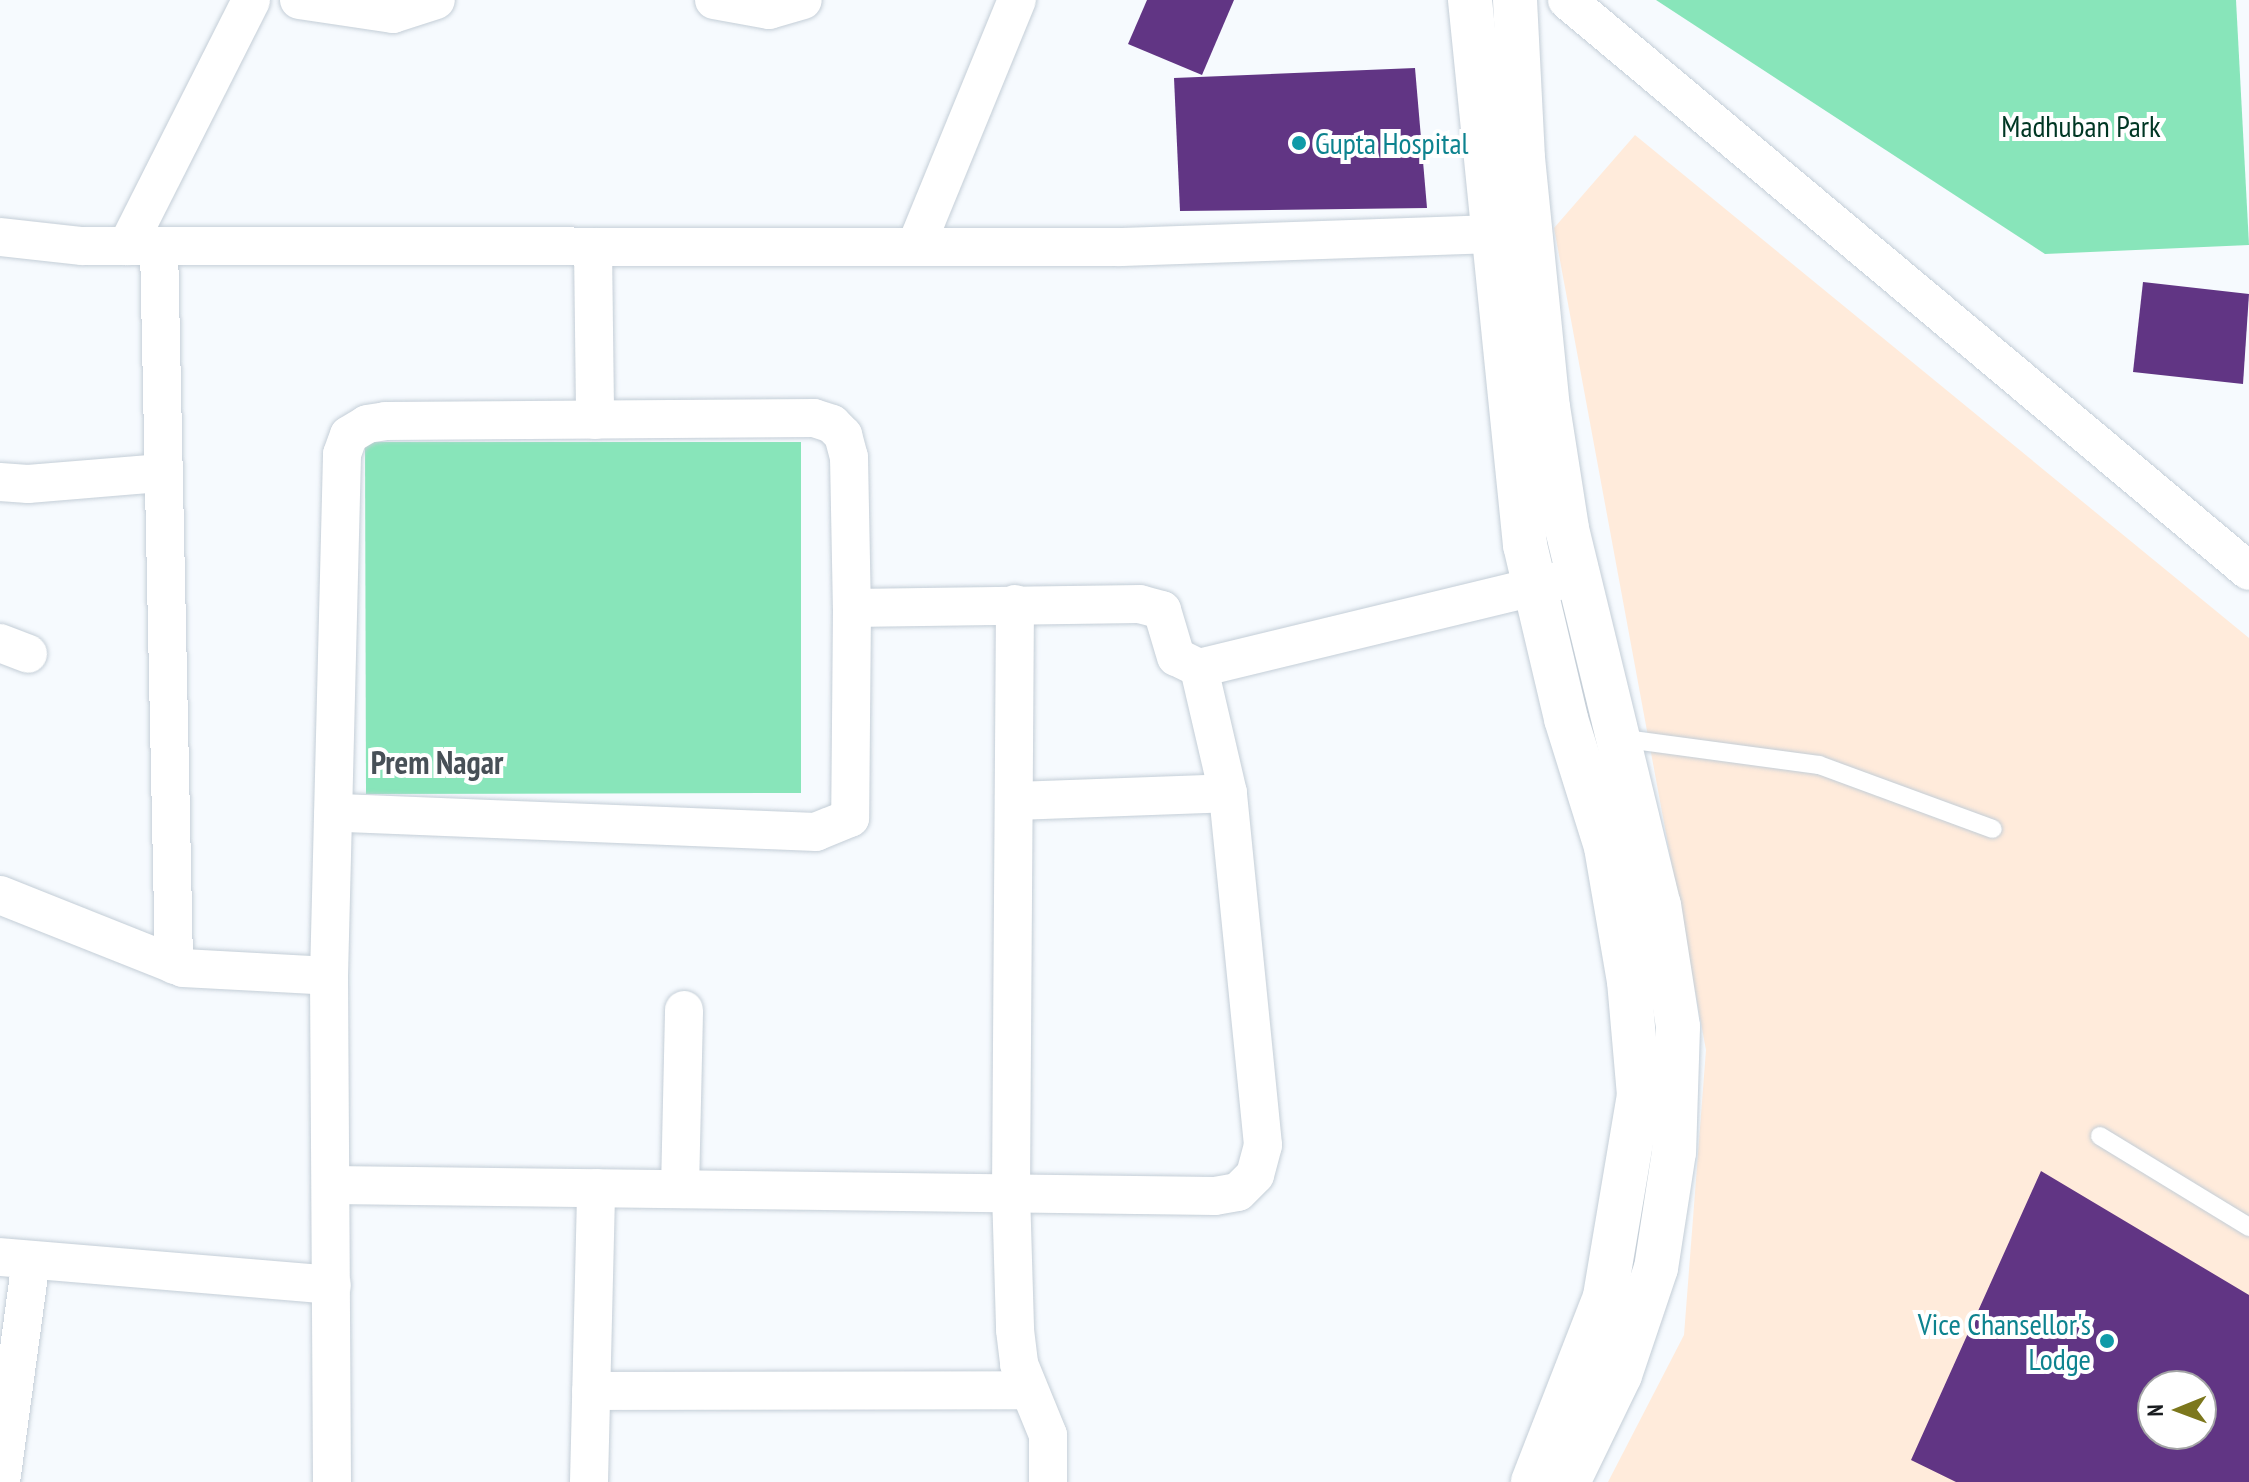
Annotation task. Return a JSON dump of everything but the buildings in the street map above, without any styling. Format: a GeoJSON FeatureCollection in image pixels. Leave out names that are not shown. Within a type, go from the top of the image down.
{"type":"FeatureCollection","features":[{"type":"Feature","properties":{"kind":"street"},"geometry":{"type":"LineString","coordinates":[[174,965],[163,473],[143,246],[251,0]]}},
{"type":"Feature","properties":{"kind":"street"},"geometry":{"type":"LineString","coordinates":[[299,0],[393,14],[436,0]]}},
{"type":"Feature","properties":{"kind":"street"},"geometry":{"type":"LineString","coordinates":[[714,0],[769,10],[803,0]]}},
{"type":"Feature","properties":{"kind":"street"},"geometry":{"type":"LineString","coordinates":[[916,246],[1017,0]]}},
{"type":"Feature","properties":{"kind":"street"},"geometry":{"type":"LineString","coordinates":[[1470,0],[1578,576],[1659,905],[1678,1027],[1674,1152],[1656,1268],[1620,1375],[1568,1482]]}},
{"type":"Feature","properties":{"kind":"street"},"geometry":{"type":"LineString","coordinates":[[1515,0],[1512,233],[1523,530],[1566,719],[1606,847],[1629,981],[1639,1095],[1605,1297],[1533,1482]]}},
{"type":"Feature","properties":{"kind":"street"},"geometry":{"type":"LineString","coordinates":[[1567,0],[2249,571]]}},
{"type":"Feature","properties":{"kind":"street"},"geometry":{"type":"LineString","coordinates":[[0,237],[30,244],[143,246],[1120,247],[1512,233]]}},
{"type":"Feature","properties":{"kind":"street"},"geometry":{"type":"LineString","coordinates":[[593,247],[595,420]]}},
{"type":"Feature","properties":{"kind":"street"},"geometry":{"type":"LineString","coordinates":[[332,1482],[329,976],[333,813],[342,454],[349,435],[367,424],[385,421],[814,418],[832,424],[843,435],[849,457],[852,608],[853,796],[850,818],[834,828],[816,832],[333,813]]}},
{"type":"Feature","properties":{"kind":"street"},"geometry":{"type":"LineString","coordinates":[[0,482],[28,484],[163,473]]}},
{"type":"Feature","properties":{"kind":"street"},"geometry":{"type":"LineString","coordinates":[[852,608],[1152,605],[1168,621],[1176,657],[1199,668],[1578,576]]}},
{"type":"Feature","properties":{"kind":"street"},"geometry":{"type":"LineString","coordinates":[[1015,604],[1011,1192],[1015,1330],[1029,1390],[1048,1435],[1048,1482]]}},
{"type":"Feature","properties":{"kind":"street"},"geometry":{"type":"LineString","coordinates":[[332,1185],[1215,1196],[1238,1192],[1255,1175],[1263,1145],[1228,793],[1199,668]]}},
{"type":"Feature","properties":{"kind":"street"},"geometry":{"type":"LineString","coordinates":[[1014,801],[1228,793]]}},
{"type":"Feature","properties":{"kind":"street"},"geometry":{"type":"LineString","coordinates":[[0,895],[174,965],[245,975],[329,976]]}},
{"type":"Feature","properties":{"kind":"street"},"geometry":{"type":"LineString","coordinates":[[680,1189],[684,1010]]}},
{"type":"Feature","properties":{"kind":"street"},"geometry":{"type":"LineString","coordinates":[[589,1482],[596,1188]]}},
{"type":"Feature","properties":{"kind":"street"},"geometry":{"type":"LineString","coordinates":[[1,1482],[16,1258],[332,1285]]}},
{"type":"Feature","properties":{"kind":"street"},"geometry":{"type":"LineString","coordinates":[[591,1391],[1029,1390]]}},
{"type":"Feature","properties":{"kind":"lane"},"geometry":{"type":"LineString","coordinates":[[1616,737],[1819,765],[1993,829]]}},
{"type":"Feature","properties":{"kind":"lane"},"geometry":{"type":"LineString","coordinates":[[2100,1136],[2249,1227]]}},
{"type":"Feature","properties":{"kind":"shaded area"},"geometry":{"type":"Polygon","coordinates":[[[1635,135],[2249,638],[2249,1482],[1608,1482],[1684,1335],[1706,1050],[1554,228],[1635,135]]]}},
{"type":"Feature","properties":{"kind":"green space","name":"Madhuban Park"},"geometry":{"type":"Polygon","coordinates":[[[1656,0],[2236,0],[2249,245],[2045,254],[1656,0]]]}},
{"type":"Feature","properties":{"kind":"green space"},"geometry":{"type":"Polygon","coordinates":[[[365,442],[801,442],[801,793],[366,794],[365,442]]]}},
{"type":"Feature","properties":{"kind":"place","name":"Gupta Hospital"},"geometry":{"type":"Point","coordinates":[1299,143]}},
{"type":"Feature","properties":{"kind":"place","name":"Vice Chansellor's Lodge"},"geometry":{"type":"Point","coordinates":[2107,1341]}},
{"type":"Feature","properties":{"kind":"district","name":"Prem Nagar"},"geometry":{"type":"Point","coordinates":[437,762]}}]}
